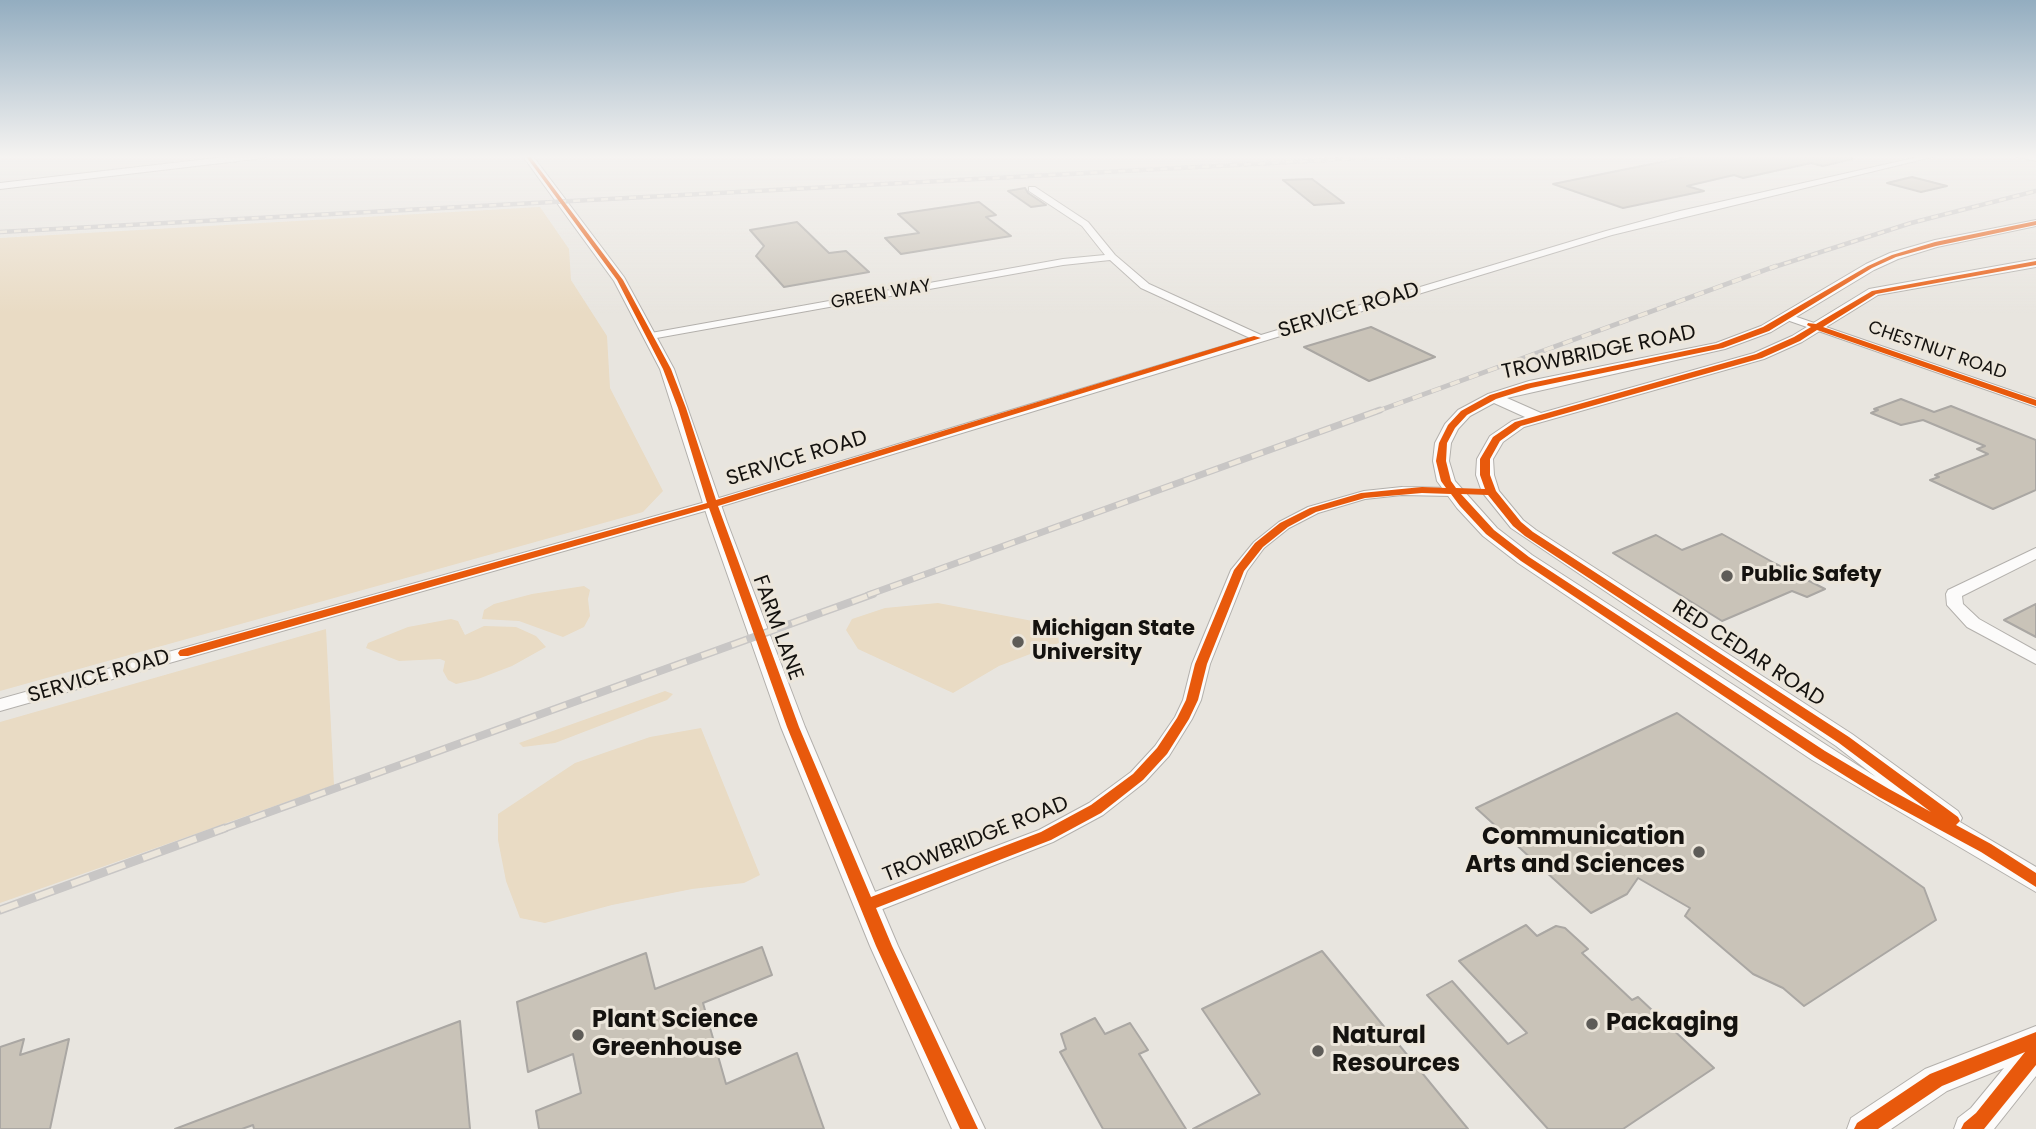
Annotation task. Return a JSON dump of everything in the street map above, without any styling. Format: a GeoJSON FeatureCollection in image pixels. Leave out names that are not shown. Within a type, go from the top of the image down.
{"type":"FeatureCollection","features":[{"type":"Feature","properties":{"kind":"street","name":"FARM LANE"},"geometry":{"type":"LineString","coordinates":[[566,208],[620,280],[651,335],[682,408],[793,727],[867,905],[969,1129]]}},
{"type":"Feature","properties":{"kind":"street"},"geometry":{"type":"LineString","coordinates":[[1060,208],[1085,224],[1112,257],[1133,277],[1158,293],[1259,338]]}},
{"type":"Feature","properties":{"kind":"street","name":"SERVICE ROAD"},"geometry":{"type":"LineString","coordinates":[[0,705],[714,504],[1259,338],[1668,217],[1708,208]]}},
{"type":"Feature","properties":{"kind":"street","name":"TROWBRIDGE ROAD"},"geometry":{"type":"LineString","coordinates":[[1452,492],[1441,461],[1446,435],[1464,414],[1493,397],[1529,386],[1720,346],[1756,333],[1788,317],[1870,267],[1894,256],[1935,244],[2036,223]]}},
{"type":"Feature","properties":{"kind":"street","name":"GREEN WAY"},"geometry":{"type":"LineString","coordinates":[[651,335],[1063,262],[1112,257]]}},
{"type":"Feature","properties":{"kind":"street","name":"TROWBRIDGE ROAD"},"geometry":{"type":"LineString","coordinates":[[1491,492],[1484,467],[1491,445],[1510,429],[1538,417],[1782,348],[1874,292],[2036,263]]}},
{"type":"Feature","properties":{"kind":"street","name":"CHESTNUT ROAD"},"geometry":{"type":"LineString","coordinates":[[1788,317],[2036,403]]}},
{"type":"Feature","properties":{"kind":"street"},"geometry":{"type":"LineString","coordinates":[[1493,397],[1538,417]]}},
{"type":"Feature","properties":{"kind":"street","name":"TROWBRIDGE ROAD"},"geometry":{"type":"LineString","coordinates":[[867,905],[1045,836],[1096,809],[1138,777],[1162,751],[1183,719],[1195,691],[1201,664],[1239,570],[1259,545],[1284,525],[1313,510],[1364,495],[1412,491],[1452,492]]}},
{"type":"Feature","properties":{"kind":"street"},"geometry":{"type":"LineString","coordinates":[[1452,492],[1491,492]]}},
{"type":"Feature","properties":{"kind":"street","name":"RED CEDAR ROAD"},"geometry":{"type":"LineString","coordinates":[[1452,492],[1490,532],[1525,559],[1852,774],[1986,848],[2036,881]]}},
{"type":"Feature","properties":{"kind":"street","name":"RED CEDAR ROAD"},"geometry":{"type":"LineString","coordinates":[[1491,492],[1517,524],[1550,550],[1721,659],[1884,768],[1986,848]]}},
{"type":"Feature","properties":{"kind":"street"},"geometry":{"type":"LineString","coordinates":[[1525,559],[1550,550]]}},
{"type":"Feature","properties":{"kind":"street"},"geometry":{"type":"LineString","coordinates":[[2036,553],[1954,594],[1955,605],[1965,617],[2036,658]]}},
{"type":"Feature","properties":{"kind":"street"},"geometry":{"type":"LineString","coordinates":[[1695,671],[1721,659]]}},
{"type":"Feature","properties":{"kind":"street"},"geometry":{"type":"LineString","coordinates":[[1863,1129],[1936,1080],[2036,1040]]}},
{"type":"Feature","properties":{"kind":"street"},"geometry":{"type":"LineString","coordinates":[[1970,1129],[1982,1119],[2036,1052]]}},
{"type":"Feature","properties":{"kind":"shaded area"},"geometry":{"type":"Polygon","coordinates":[[[540,208],[569,249],[571,280],[607,336],[610,388],[663,491],[643,512],[0,691],[0,238],[540,208]]]}},
{"type":"Feature","properties":{"kind":"shaded area"},"geometry":{"type":"Polygon","coordinates":[[[584,586],[590,590],[590,616],[584,627],[563,637],[519,621],[482,619],[484,610],[494,604],[532,594],[584,586]]]}},
{"type":"Feature","properties":{"kind":"shaded area"},"geometry":{"type":"Polygon","coordinates":[[[938,603],[1038,622],[1058,634],[1059,643],[999,666],[953,693],[858,649],[846,630],[852,619],[885,608],[938,603]]]}},
{"type":"Feature","properties":{"kind":"shaded area"},"geometry":{"type":"Polygon","coordinates":[[[451,619],[458,621],[465,635],[484,626],[516,627],[536,636],[546,647],[512,666],[456,684],[448,680],[443,671],[445,661],[440,659],[399,661],[366,648],[368,643],[408,627],[451,619]]]}},
{"type":"Feature","properties":{"kind":"shaded area"},"geometry":{"type":"Polygon","coordinates":[[[326,629],[334,785],[0,903],[0,722],[326,629]]]}},
{"type":"Feature","properties":{"kind":"shaded area"},"geometry":{"type":"Polygon","coordinates":[[[665,691],[673,694],[667,700],[555,743],[523,747],[519,743],[665,691]]]}},
{"type":"Feature","properties":{"kind":"shaded area"},"geometry":{"type":"Polygon","coordinates":[[[701,728],[760,875],[744,883],[692,889],[612,905],[545,923],[520,918],[506,881],[498,840],[498,814],[575,763],[650,737],[701,728]]]}},
{"type":"Feature","properties":{"kind":"building"},"geometry":{"type":"Polygon","coordinates":[[[941,208],[986,208],[996,215],[986,217],[1011,236],[901,254],[885,238],[919,233],[898,214],[941,208]]]}},
{"type":"Feature","properties":{"kind":"building"},"geometry":{"type":"Polygon","coordinates":[[[797,222],[829,253],[846,251],[869,272],[784,287],[756,256],[764,246],[750,230],[797,222]]]}},
{"type":"Feature","properties":{"kind":"building"},"geometry":{"type":"Polygon","coordinates":[[[1371,327],[1435,357],[1369,381],[1304,347],[1371,327]]]}},
{"type":"Feature","properties":{"kind":"building"},"geometry":{"type":"Polygon","coordinates":[[[1901,399],[1934,412],[1951,406],[2036,440],[2036,490],[1993,509],[1930,480],[1939,477],[1935,475],[1988,454],[1977,449],[1985,446],[1923,420],[1901,425],[1871,413],[1878,410],[1874,409],[1901,399]]]}},
{"type":"Feature","properties":{"kind":"building","name":"Public Safety"},"geometry":{"type":"Polygon","coordinates":[[[1722,534],[1825,589],[1807,597],[1792,591],[1722,621],[1613,553],[1656,535],[1682,550],[1722,534]]]}},
{"type":"Feature","properties":{"kind":"building"},"geometry":{"type":"Polygon","coordinates":[[[2036,604],[2036,637],[2004,620],[2036,604]]]}},
{"type":"Feature","properties":{"kind":"building","name":"Communication Arts and Sciences"},"geometry":{"type":"Polygon","coordinates":[[[1677,713],[1924,888],[1936,920],[1804,1006],[1783,988],[1753,974],[1685,916],[1690,908],[1638,878],[1627,894],[1591,913],[1476,808],[1677,713]]]}},
{"type":"Feature","properties":{"kind":"building","name":"Packaging"},"geometry":{"type":"Polygon","coordinates":[[[1526,925],[1537,936],[1556,926],[1565,928],[1588,949],[1582,953],[1632,1000],[1638,997],[1714,1068],[1623,1129],[1548,1129],[1427,995],[1452,981],[1508,1044],[1527,1033],[1459,961],[1526,925]]]}},
{"type":"Feature","properties":{"kind":"building","name":"Plant Science Greenhouse"},"geometry":{"type":"Polygon","coordinates":[[[762,947],[772,975],[703,1003],[726,1084],[797,1053],[824,1129],[539,1129],[536,1111],[581,1093],[573,1054],[528,1072],[517,1002],[646,953],[655,989],[762,947]]]}},
{"type":"Feature","properties":{"kind":"building","name":"Natural Resources"},"geometry":{"type":"Polygon","coordinates":[[[1322,951],[1468,1129],[1193,1129],[1260,1094],[1202,1009],[1322,951]]]}},
{"type":"Feature","properties":{"kind":"building"},"geometry":{"type":"Polygon","coordinates":[[[1095,1018],[1105,1034],[1130,1023],[1148,1050],[1139,1054],[1186,1129],[1103,1129],[1060,1052],[1066,1049],[1061,1034],[1095,1018]]]}},
{"type":"Feature","properties":{"kind":"building"},"geometry":{"type":"Polygon","coordinates":[[[460,1021],[470,1129],[254,1129],[253,1125],[242,1129],[175,1129],[460,1021]]]}},
{"type":"Feature","properties":{"kind":"building"},"geometry":{"type":"Polygon","coordinates":[[[24,1039],[20,1055],[69,1039],[50,1129],[0,1129],[0,1047],[24,1039]]]}},
{"type":"Feature","properties":{"kind":"railway"},"geometry":{"type":"LineString","coordinates":[[0,232],[448,208]]}},
{"type":"Feature","properties":{"kind":"railway"},"geometry":{"type":"LineString","coordinates":[[1771,268],[1911,223],[1971,208]]}},
{"type":"Feature","properties":{"kind":"railway"},"geometry":{"type":"LineString","coordinates":[[1375,412],[1776,266]]}},
{"type":"Feature","properties":{"kind":"railway"},"geometry":{"type":"LineString","coordinates":[[868,595],[1380,410]]}},
{"type":"Feature","properties":{"kind":"railway"},"geometry":{"type":"LineString","coordinates":[[220,830],[873,594]]}},
{"type":"Feature","properties":{"kind":"railway"},"geometry":{"type":"LineString","coordinates":[[0,910],[225,828]]}},
{"type":"Feature","properties":{"kind":"cycle path"},"geometry":{"type":"LineString","coordinates":[[566,208],[620,280],[667,369],[718,522],[793,727],[884,946],[969,1129]]}},
{"type":"Feature","properties":{"kind":"cycle path"},"geometry":{"type":"LineString","coordinates":[[2036,223],[1935,244],[1894,256],[1870,267],[1766,329],[1720,346],[1529,386],[1493,397],[1464,413],[1451,427],[1443,443],[1441,461],[1446,481],[1463,504],[1490,532],[1525,559],[1820,754],[1884,793],[1986,848],[2036,881]]}},
{"type":"Feature","properties":{"kind":"cycle path"},"geometry":{"type":"LineString","coordinates":[[1953,821],[1844,740],[1529,534],[1517,524],[1491,492],[1485,475],[1485,459],[1496,439],[1518,424],[1759,356],[1797,339],[1874,292],[2036,263]]}},
{"type":"Feature","properties":{"kind":"cycle path"},"geometry":{"type":"LineString","coordinates":[[1811,325],[2036,403]]}},
{"type":"Feature","properties":{"kind":"cycle path"},"geometry":{"type":"LineString","coordinates":[[184,653],[714,504],[1257,338]]}},
{"type":"Feature","properties":{"kind":"cycle path"},"geometry":{"type":"LineString","coordinates":[[867,905],[1046,836],[1096,809],[1138,777],[1162,751],[1183,719],[1192,700],[1201,664],[1239,570],[1259,545],[1284,525],[1313,510],[1364,495],[1422,490],[1491,492]]}},
{"type":"Feature","properties":{"kind":"cycle path"},"geometry":{"type":"LineString","coordinates":[[1863,1129],[1936,1080],[2036,1040]]}},
{"type":"Feature","properties":{"kind":"cycle path"},"geometry":{"type":"LineString","coordinates":[[1970,1129],[1982,1119],[2036,1052]]}},
{"type":"Feature","properties":{"kind":"place","name":"Public Safety"},"geometry":{"type":"Point","coordinates":[1727,576]}},
{"type":"Feature","properties":{"kind":"place","name":"Michigan State University"},"geometry":{"type":"Point","coordinates":[1018,642]}},
{"type":"Feature","properties":{"kind":"place","name":"Communication Arts and Sciences"},"geometry":{"type":"Point","coordinates":[1699,852]}},
{"type":"Feature","properties":{"kind":"place","name":"Packaging"},"geometry":{"type":"Point","coordinates":[1592,1024]}},
{"type":"Feature","properties":{"kind":"place","name":"Plant Science Greenhouse"},"geometry":{"type":"Point","coordinates":[578,1035]}},
{"type":"Feature","properties":{"kind":"place","name":"Natural Resources"},"geometry":{"type":"Point","coordinates":[1318,1051]}}]}
